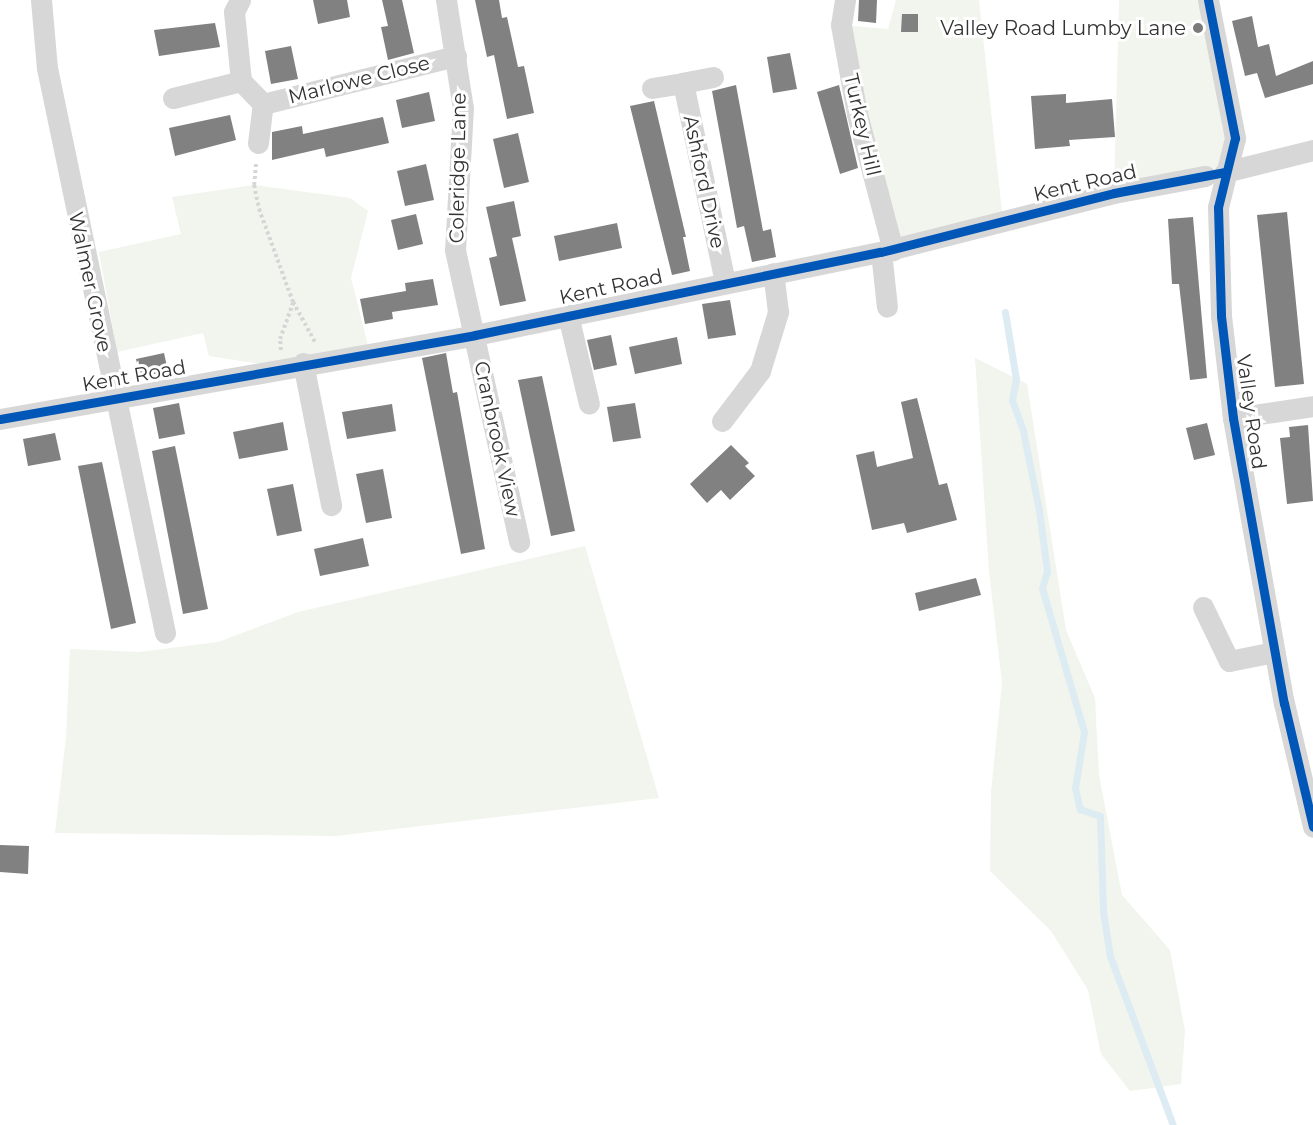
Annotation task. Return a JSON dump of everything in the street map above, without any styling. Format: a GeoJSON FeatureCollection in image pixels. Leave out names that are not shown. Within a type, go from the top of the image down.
{"type":"FeatureCollection","features":[{"type":"Feature","properties":{"kind":"street","name":"Walmer Grove"},"geometry":{"type":"LineString","coordinates":[[41,0],[46,68],[165,633]]}},
{"type":"Feature","properties":{"kind":"street"},"geometry":{"type":"LineString","coordinates":[[173,98],[241,81],[234,12],[240,0]]}},
{"type":"Feature","properties":{"kind":"street","name":"Coleridge Lane"},"geometry":{"type":"LineString","coordinates":[[446,0],[463,108],[455,250],[475,335]]}},
{"type":"Feature","properties":{"kind":"street","name":"Turkey Hill"},"geometry":{"type":"LineString","coordinates":[[845,0],[841,26],[857,114],[887,251],[886,307]]}},
{"type":"Feature","properties":{"kind":"street","name":"Valley Road"},"geometry":{"type":"LineString","coordinates":[[1208,0],[1235,138],[1215,174],[1219,273],[1233,418],[1274,652],[1310,803],[1313,827]]}},
{"type":"Feature","properties":{"kind":"street","name":"Marlowe Close"},"geometry":{"type":"LineString","coordinates":[[263,104],[456,57]]}},
{"type":"Feature","properties":{"kind":"street"},"geometry":{"type":"LineString","coordinates":[[652,88],[712,77]]}},
{"type":"Feature","properties":{"kind":"street","name":"Marlowe Close"},"geometry":{"type":"LineString","coordinates":[[241,81],[263,104]]}},
{"type":"Feature","properties":{"kind":"street","name":"Ashford Drive"},"geometry":{"type":"LineString","coordinates":[[683,82],[725,282]]}},
{"type":"Feature","properties":{"kind":"street","name":"Marlowe Close"},"geometry":{"type":"LineString","coordinates":[[258,143],[263,104]]}},
{"type":"Feature","properties":{"kind":"street","name":"Kent Road"},"geometry":{"type":"LineString","coordinates":[[0,419],[303,363],[475,335],[725,282],[887,251],[1114,192],[1215,174],[1313,150]]}},
{"type":"Feature","properties":{"kind":"street"},"geometry":{"type":"LineString","coordinates":[[722,422],[760,371],[778,312],[773,273]]}},
{"type":"Feature","properties":{"kind":"street"},"geometry":{"type":"LineString","coordinates":[[568,315],[589,404]]}},
{"type":"Feature","properties":{"kind":"street","name":"Cranbrook View"},"geometry":{"type":"LineString","coordinates":[[475,335],[519,542]]}},
{"type":"Feature","properties":{"kind":"street"},"geometry":{"type":"LineString","coordinates":[[303,363],[331,505]]}},
{"type":"Feature","properties":{"kind":"street"},"geometry":{"type":"LineString","coordinates":[[1233,418],[1313,406]]}},
{"type":"Feature","properties":{"kind":"street"},"geometry":{"type":"LineString","coordinates":[[1203,607],[1229,661],[1274,652]]}},
{"type":"Feature","properties":{"kind":"path"},"geometry":{"type":"LineString","coordinates":[[258,143],[254,185],[259,208],[293,302],[325,361]]}},
{"type":"Feature","properties":{"kind":"path"},"geometry":{"type":"LineString","coordinates":[[281,367],[280,339],[293,302]]}},
{"type":"Feature","properties":{"kind":"shaded area"},"geometry":{"type":"Polygon","coordinates":[[[896,0],[979,0],[1003,221],[893,250],[841,25],[888,29],[896,0]]]}},
{"type":"Feature","properties":{"kind":"shaded area"},"geometry":{"type":"Polygon","coordinates":[[[1119,0],[1208,0],[1235,138],[1225,172],[1114,193],[1119,0]]]}},
{"type":"Feature","properties":{"kind":"shaded area"},"geometry":{"type":"Polygon","coordinates":[[[254,185],[350,198],[368,211],[351,278],[370,354],[281,367],[209,356],[203,333],[117,352],[99,252],[181,234],[172,197],[254,185]]]}},
{"type":"Feature","properties":{"kind":"shaded area"},"geometry":{"type":"Polygon","coordinates":[[[975,358],[1027,384],[1066,630],[1095,698],[1099,775],[1122,895],[1170,950],[1185,1031],[1181,1084],[1130,1091],[1101,1054],[1088,990],[1051,931],[990,871],[991,792],[1002,683],[989,571],[975,358]]]}},
{"type":"Feature","properties":{"kind":"shaded area"},"geometry":{"type":"Polygon","coordinates":[[[585,546],[659,798],[336,836],[55,833],[66,737],[70,649],[139,652],[218,642],[298,612],[585,546]]]}},
{"type":"Feature","properties":{"kind":"building"},"geometry":{"type":"Polygon","coordinates":[[[313,0],[347,0],[350,17],[318,24],[313,0]]]}},
{"type":"Feature","properties":{"kind":"building"},"geometry":{"type":"Polygon","coordinates":[[[382,0],[402,0],[414,53],[388,60],[381,27],[388,26],[382,0]]]}},
{"type":"Feature","properties":{"kind":"building"},"geometry":{"type":"Polygon","coordinates":[[[475,0],[499,0],[502,18],[507,17],[518,67],[524,66],[534,113],[507,119],[494,55],[487,57],[475,0]]]}},
{"type":"Feature","properties":{"kind":"building"},"geometry":{"type":"Polygon","coordinates":[[[859,0],[877,0],[876,23],[858,21],[859,0]]]}},
{"type":"Feature","properties":{"kind":"building"},"geometry":{"type":"Polygon","coordinates":[[[902,14],[918,14],[918,32],[901,32],[902,14]]]}},
{"type":"Feature","properties":{"kind":"building"},"geometry":{"type":"Polygon","coordinates":[[[1252,16],[1258,47],[1269,44],[1276,76],[1313,61],[1313,84],[1265,98],[1257,73],[1245,76],[1232,21],[1252,16]]]}},
{"type":"Feature","properties":{"kind":"building"},"geometry":{"type":"Polygon","coordinates":[[[215,23],[220,47],[159,56],[154,30],[215,23]]]}},
{"type":"Feature","properties":{"kind":"building"},"geometry":{"type":"Polygon","coordinates":[[[291,46],[298,79],[271,84],[265,51],[291,46]]]}},
{"type":"Feature","properties":{"kind":"building"},"geometry":{"type":"Polygon","coordinates":[[[790,53],[797,89],[773,93],[767,57],[790,53]]]}},
{"type":"Feature","properties":{"kind":"building"},"geometry":{"type":"Polygon","coordinates":[[[736,85],[763,231],[771,229],[776,257],[752,262],[744,226],[737,228],[712,91],[736,85]]]}},
{"type":"Feature","properties":{"kind":"building"},"geometry":{"type":"Polygon","coordinates":[[[839,85],[858,168],[840,174],[817,92],[839,85]]]}},
{"type":"Feature","properties":{"kind":"building"},"geometry":{"type":"Polygon","coordinates":[[[429,92],[435,121],[402,128],[396,100],[429,92]]]}},
{"type":"Feature","properties":{"kind":"building"},"geometry":{"type":"Polygon","coordinates":[[[1066,94],[1066,103],[1112,99],[1115,137],[1069,140],[1070,146],[1035,149],[1031,96],[1066,94]]]}},
{"type":"Feature","properties":{"kind":"building"},"geometry":{"type":"Polygon","coordinates":[[[654,101],[686,237],[683,237],[690,271],[672,275],[630,106],[654,101]]]}},
{"type":"Feature","properties":{"kind":"building"},"geometry":{"type":"Polygon","coordinates":[[[230,115],[236,140],[175,156],[169,128],[230,115]]]}},
{"type":"Feature","properties":{"kind":"building"},"geometry":{"type":"Polygon","coordinates":[[[383,117],[389,143],[326,157],[324,148],[272,160],[272,132],[302,126],[303,134],[383,117]]]}},
{"type":"Feature","properties":{"kind":"building"},"geometry":{"type":"Polygon","coordinates":[[[518,133],[529,182],[504,188],[493,139],[518,133]]]}},
{"type":"Feature","properties":{"kind":"building"},"geometry":{"type":"Polygon","coordinates":[[[426,164],[434,200],[405,206],[397,171],[426,164]]]}},
{"type":"Feature","properties":{"kind":"building"},"geometry":{"type":"Polygon","coordinates":[[[514,201],[521,236],[512,238],[526,301],[500,306],[489,258],[497,256],[486,207],[514,201]]]}},
{"type":"Feature","properties":{"kind":"building"},"geometry":{"type":"Polygon","coordinates":[[[1287,212],[1304,384],[1275,387],[1257,215],[1287,212]]]}},
{"type":"Feature","properties":{"kind":"building"},"geometry":{"type":"Polygon","coordinates":[[[416,214],[423,244],[398,250],[391,220],[416,214]]]}},
{"type":"Feature","properties":{"kind":"building"},"geometry":{"type":"Polygon","coordinates":[[[1193,217],[1207,378],[1190,380],[1179,284],[1172,284],[1168,219],[1193,217]]]}},
{"type":"Feature","properties":{"kind":"building"},"geometry":{"type":"Polygon","coordinates":[[[617,223],[622,248],[559,261],[554,236],[617,223]]]}},
{"type":"Feature","properties":{"kind":"building"},"geometry":{"type":"Polygon","coordinates":[[[433,279],[438,305],[392,312],[393,319],[365,324],[360,299],[406,291],[405,283],[433,279]]]}},
{"type":"Feature","properties":{"kind":"building"},"geometry":{"type":"Polygon","coordinates":[[[730,300],[736,335],[708,339],[702,304],[730,300]]]}},
{"type":"Feature","properties":{"kind":"building"},"geometry":{"type":"Polygon","coordinates":[[[611,335],[617,365],[594,370],[587,340],[611,335]]]}},
{"type":"Feature","properties":{"kind":"building"},"geometry":{"type":"Polygon","coordinates":[[[677,337],[682,364],[635,374],[629,347],[677,337]]]}},
{"type":"Feature","properties":{"kind":"building"},"geometry":{"type":"Polygon","coordinates":[[[164,353],[168,371],[140,377],[136,359],[164,353]]]}},
{"type":"Feature","properties":{"kind":"building"},"geometry":{"type":"Polygon","coordinates":[[[446,353],[453,393],[457,392],[485,549],[461,554],[422,358],[446,353]]]}},
{"type":"Feature","properties":{"kind":"building"},"geometry":{"type":"Polygon","coordinates":[[[542,376],[575,531],[551,536],[518,380],[542,376]]]}},
{"type":"Feature","properties":{"kind":"building"},"geometry":{"type":"Polygon","coordinates":[[[917,398],[939,485],[947,483],[957,520],[907,533],[904,523],[872,530],[856,455],[874,451],[877,467],[913,458],[901,402],[917,398]]]}},
{"type":"Feature","properties":{"kind":"building"},"geometry":{"type":"Polygon","coordinates":[[[179,403],[185,434],[159,439],[153,408],[179,403]]]}},
{"type":"Feature","properties":{"kind":"building"},"geometry":{"type":"Polygon","coordinates":[[[635,403],[641,438],[613,442],[607,407],[635,403]]]}},
{"type":"Feature","properties":{"kind":"building"},"geometry":{"type":"Polygon","coordinates":[[[392,404],[396,431],[347,439],[342,412],[392,404]]]}},
{"type":"Feature","properties":{"kind":"building"},"geometry":{"type":"Polygon","coordinates":[[[283,422],[288,450],[239,459],[233,432],[283,422]]]}},
{"type":"Feature","properties":{"kind":"building"},"geometry":{"type":"Polygon","coordinates":[[[1207,423],[1215,455],[1194,460],[1186,428],[1207,423]]]}},
{"type":"Feature","properties":{"kind":"building"},"geometry":{"type":"Polygon","coordinates":[[[1308,425],[1313,501],[1287,504],[1280,438],[1290,437],[1289,427],[1308,425]]]}},
{"type":"Feature","properties":{"kind":"building"},"geometry":{"type":"Polygon","coordinates":[[[55,433],[61,460],[28,466],[23,439],[55,433]]]}},
{"type":"Feature","properties":{"kind":"building"},"geometry":{"type":"Polygon","coordinates":[[[731,445],[749,463],[745,466],[755,476],[730,500],[721,490],[707,503],[690,484],[731,445]]]}},
{"type":"Feature","properties":{"kind":"building"},"geometry":{"type":"Polygon","coordinates":[[[175,446],[208,609],[183,614],[152,451],[175,446]]]}},
{"type":"Feature","properties":{"kind":"building"},"geometry":{"type":"Polygon","coordinates":[[[102,462],[136,623],[111,629],[78,466],[102,462]]]}},
{"type":"Feature","properties":{"kind":"building"},"geometry":{"type":"Polygon","coordinates":[[[383,469],[392,518],[366,523],[356,474],[383,469]]]}},
{"type":"Feature","properties":{"kind":"building"},"geometry":{"type":"Polygon","coordinates":[[[293,484],[302,531],[277,536],[267,489],[293,484]]]}},
{"type":"Feature","properties":{"kind":"building"},"geometry":{"type":"Polygon","coordinates":[[[363,538],[369,566],[320,576],[314,549],[363,538]]]}},
{"type":"Feature","properties":{"kind":"building"},"geometry":{"type":"Polygon","coordinates":[[[976,578],[981,595],[919,611],[915,593],[976,578]]]}},
{"type":"Feature","properties":{"kind":"building"},"geometry":{"type":"Polygon","coordinates":[[[0,845],[29,846],[28,874],[0,872],[0,845]]]}},
{"type":"Feature","properties":{"kind":"waterway"},"geometry":{"type":"LineString","coordinates":[[1005,312],[1016,379],[1012,400],[1023,431],[1039,510],[1047,571],[1042,588],[1084,732],[1075,788],[1080,809],[1100,816],[1103,912],[1110,956],[1173,1125]]}},
{"type":"Feature","properties":{"kind":"cycle path"},"geometry":{"type":"LineString","coordinates":[[1208,0],[1235,138],[1218,207],[1221,316],[1233,418],[1284,703],[1313,827]]}},
{"type":"Feature","properties":{"kind":"cycle path"},"geometry":{"type":"LineString","coordinates":[[0,419],[475,335],[881,252],[1114,193],[1225,172]]}},
{"type":"Feature","properties":{"kind":"place","name":"Valley Road Lumby Lane"},"geometry":{"type":"Point","coordinates":[1198,28]}}]}
